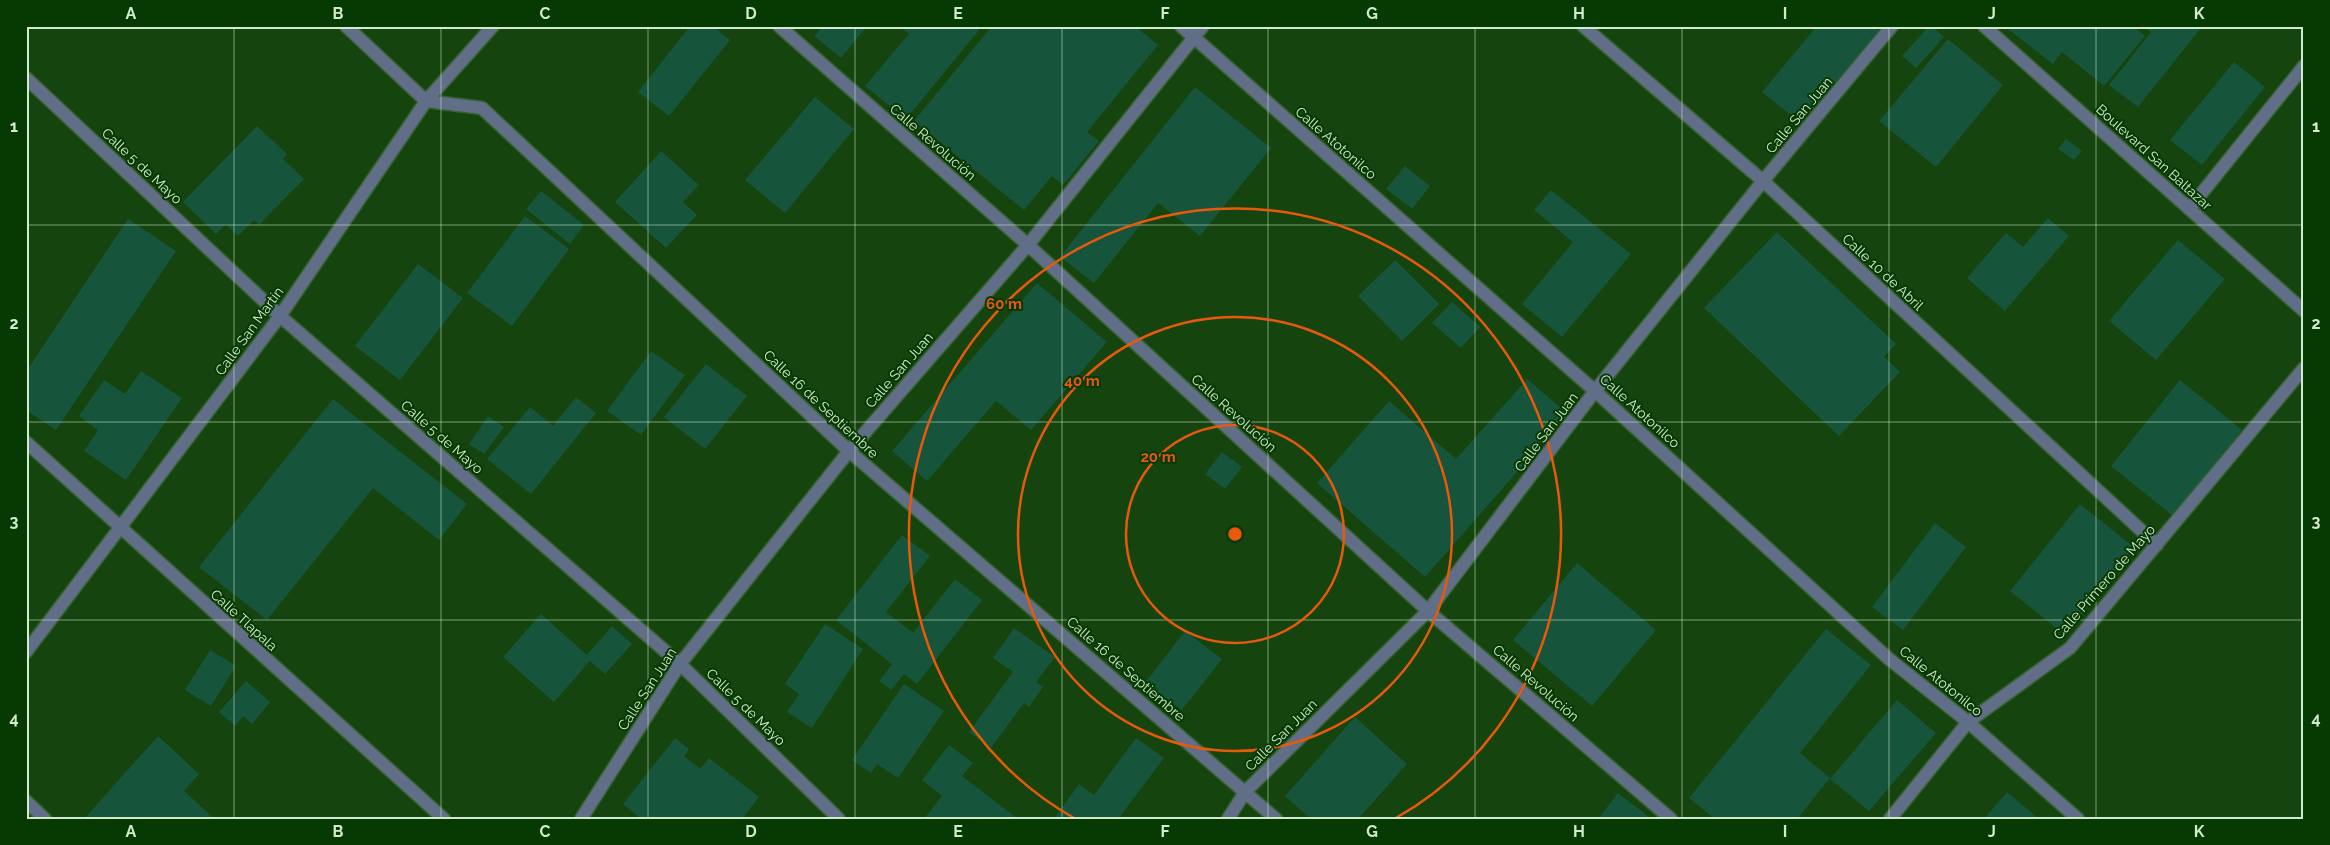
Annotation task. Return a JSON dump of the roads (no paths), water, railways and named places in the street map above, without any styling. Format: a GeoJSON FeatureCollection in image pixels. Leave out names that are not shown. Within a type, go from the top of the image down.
{"type":"FeatureCollection","features":[{"type":"Feature","properties":{"kind":"street"},"geometry":{"type":"LineString","coordinates":[[346,26],[426,101]]}},
{"type":"Feature","properties":{"kind":"street","name":"Calle San Martín"},"geometry":{"type":"LineString","coordinates":[[26,652],[280,316],[426,101],[492,26]]}},
{"type":"Feature","properties":{"kind":"street","name":"Calle Revolución"},"geometry":{"type":"LineString","coordinates":[[779,26],[1028,245],[1428,611],[1671,819]]}},
{"type":"Feature","properties":{"kind":"street","name":"Calle Atotonilco"},"geometry":{"type":"LineString","coordinates":[[1181,26],[1595,391],[1889,659],[1968,722],[2078,819]]}},
{"type":"Feature","properties":{"kind":"street","name":"Calle San Juan"},"geometry":{"type":"LineString","coordinates":[[581,819],[680,664],[849,451],[1028,245],[1203,26]]}},
{"type":"Feature","properties":{"kind":"street","name":"Calle 10 de Abril"},"geometry":{"type":"LineString","coordinates":[[1584,26],[1763,181],[2157,545]]}},
{"type":"Feature","properties":{"kind":"street","name":"Calle San Juan"},"geometry":{"type":"LineString","coordinates":[[1228,819],[1245,792],[1428,611],[1595,391],[1763,181],[1892,26]]}},
{"type":"Feature","properties":{"kind":"street","name":"Boulevard San Baltazar"},"geometry":{"type":"LineString","coordinates":[[1984,26],[2304,311]]}},
{"type":"Feature","properties":{"kind":"street"},"geometry":{"type":"LineString","coordinates":[[2189,209],[2304,66]]}},
{"type":"Feature","properties":{"kind":"street","name":"Calle 5 de Mayo"},"geometry":{"type":"LineString","coordinates":[[26,78],[280,316],[680,664],[839,819]]}},
{"type":"Feature","properties":{"kind":"street","name":"Calle 16 de Septiembre"},"geometry":{"type":"LineString","coordinates":[[426,101],[482,108],[849,451],[1276,819]]}},
{"type":"Feature","properties":{"kind":"street","name":"Calle Primero de Mayo"},"geometry":{"type":"LineString","coordinates":[[1890,819],[1968,722],[2070,648],[2304,368]]}},
{"type":"Feature","properties":{"kind":"street","name":"Calle Tlapala"},"geometry":{"type":"LineString","coordinates":[[26,442],[444,819]]}},
{"type":"Feature","properties":{"kind":"street"},"geometry":{"type":"LineString","coordinates":[[26,801],[45,819]]}}]}
